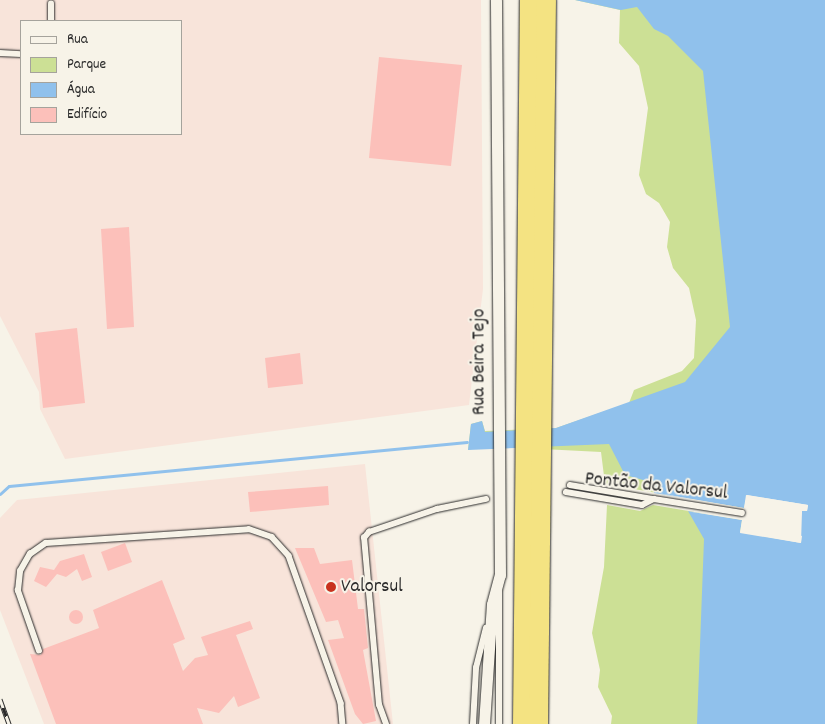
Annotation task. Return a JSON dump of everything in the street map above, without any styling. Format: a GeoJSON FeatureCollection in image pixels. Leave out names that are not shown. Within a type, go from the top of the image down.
{"type":"FeatureCollection","features":[{"type":"Feature","properties":{"kind":"highway"},"geometry":{"type":"LineString","coordinates":[[529,0],[534,419]]}},
{"type":"Feature","properties":{"kind":"highway"},"geometry":{"type":"LineString","coordinates":[[522,724],[533,456],[546,0]]}},
{"type":"Feature","properties":{"kind":"highway"},"geometry":{"type":"LineString","coordinates":[[533,456],[538,724]]}},
{"type":"Feature","properties":{"kind":"street","name":"Rua Beira Tejo"},"geometry":{"type":"LineString","coordinates":[[496,0],[500,574]]}},
{"type":"Feature","properties":{"kind":"street"},"geometry":{"type":"LineString","coordinates":[[484,724],[492,604],[500,574]]}},
{"type":"Feature","properties":{"kind":"lane"},"geometry":{"type":"LineString","coordinates":[[51,4],[51,20]]}},
{"type":"Feature","properties":{"kind":"lane"},"geometry":{"type":"LineString","coordinates":[[0,53],[20,54]]}},
{"type":"Feature","properties":{"kind":"lane"},"geometry":{"type":"LineString","coordinates":[[570,485],[654,499]]}},
{"type":"Feature","properties":{"kind":"lane","name":"Pontão da Valorsul"},"geometry":{"type":"LineString","coordinates":[[566,492],[642,505],[654,499],[742,513]]}},
{"type":"Feature","properties":{"kind":"lane"},"geometry":{"type":"LineString","coordinates":[[386,724],[379,705],[364,538],[369,532],[437,509],[486,499]]}},
{"type":"Feature","properties":{"kind":"lane"},"geometry":{"type":"LineString","coordinates":[[39,651],[18,591],[20,571],[30,554],[46,543],[248,529],[272,537],[289,556],[341,704],[343,724]]}},
{"type":"Feature","properties":{"kind":"lane","name":"Rua Beira Tejo"},"geometry":{"type":"LineString","coordinates":[[498,724],[500,574]]}},
{"type":"Feature","properties":{"kind":"lane"},"geometry":{"type":"LineString","coordinates":[[473,724],[476,668],[492,604]]}},
{"type":"Feature","properties":{"kind":"shaded area"},"geometry":{"type":"Polygon","coordinates":[[[0,0],[481,0],[483,289],[469,405],[65,459],[40,409],[39,392],[0,316],[0,0]]]}},
{"type":"Feature","properties":{"kind":"shaded area"},"geometry":{"type":"Polygon","coordinates":[[[365,464],[393,724],[44,724],[0,610],[0,518],[17,500],[365,464]]]}},
{"type":"Feature","properties":{"kind":"green space"},"geometry":{"type":"Polygon","coordinates":[[[575,0],[790,0],[744,508],[605,484],[601,452],[483,446],[468,450],[471,424],[482,421],[485,431],[556,428],[629,403],[634,390],[682,371],[694,358],[696,320],[689,288],[673,268],[667,247],[670,222],[659,203],[646,194],[639,175],[648,108],[639,66],[619,43],[620,10],[575,0]]]}},
{"type":"Feature","properties":{"kind":"green space"},"geometry":{"type":"Polygon","coordinates":[[[607,505],[640,511],[653,505],[742,520],[740,533],[775,539],[766,724],[611,724],[612,716],[598,687],[600,670],[592,633],[604,567],[607,505]]]}},
{"type":"Feature","properties":{"kind":"water"},"geometry":{"type":"Polygon","coordinates":[[[575,0],[825,0],[825,724],[697,724],[704,539],[688,511],[742,520],[740,532],[801,543],[802,511],[807,511],[808,505],[747,495],[744,508],[654,493],[654,483],[625,475],[609,444],[468,450],[471,424],[482,421],[485,432],[556,428],[685,382],[730,327],[703,71],[668,36],[654,29],[637,7],[621,10],[575,0]]]}},
{"type":"Feature","properties":{"kind":"pier"},"geometry":{"type":"Polygon","coordinates":[[[652,492],[744,508],[746,495],[808,505],[807,511],[802,511],[798,535],[802,536],[801,543],[740,533],[742,520],[686,511],[743,518],[743,531],[799,540],[795,535],[800,510],[805,507],[748,497],[744,510],[652,492]]]}},
{"type":"Feature","properties":{"kind":"building"},"geometry":{"type":"Polygon","coordinates":[[[379,57],[462,65],[451,166],[369,158],[379,57]]]}},
{"type":"Feature","properties":{"kind":"building"},"geometry":{"type":"Polygon","coordinates":[[[129,227],[134,327],[107,329],[101,229],[129,227]]]}},
{"type":"Feature","properties":{"kind":"building"},"geometry":{"type":"Polygon","coordinates":[[[77,328],[85,403],[43,408],[35,333],[77,328]]]}},
{"type":"Feature","properties":{"kind":"building"},"geometry":{"type":"Polygon","coordinates":[[[300,353],[303,384],[268,388],[265,358],[300,353]]]}},
{"type":"Feature","properties":{"kind":"building"},"geometry":{"type":"Polygon","coordinates":[[[328,486],[329,505],[250,512],[248,492],[328,486]]]}},
{"type":"Feature","properties":{"kind":"building"},"geometry":{"type":"Polygon","coordinates":[[[125,543],[132,562],[108,571],[101,552],[125,543]]]}},
{"type":"Feature","properties":{"kind":"building"},"geometry":{"type":"Polygon","coordinates":[[[295,548],[314,548],[320,564],[352,560],[358,609],[364,609],[368,648],[363,650],[376,721],[363,724],[355,714],[328,640],[344,638],[338,620],[326,622],[295,548]]]}},
{"type":"Feature","properties":{"kind":"building"},"geometry":{"type":"Polygon","coordinates":[[[84,554],[92,577],[82,581],[77,569],[66,577],[57,574],[46,587],[34,581],[40,567],[54,570],[60,561],[84,554]]]}},
{"type":"Feature","properties":{"kind":"building"},"geometry":{"type":"Polygon","coordinates":[[[162,580],[185,639],[173,644],[183,671],[195,658],[208,655],[201,637],[250,621],[253,629],[236,635],[260,698],[238,707],[234,696],[219,713],[197,708],[203,724],[56,724],[30,654],[41,655],[43,649],[99,628],[93,610],[162,580]]]}},
{"type":"Feature","properties":{"kind":"building"},"geometry":{"type":"Polygon","coordinates":[[[76,610],[81,612],[83,617],[81,622],[76,624],[71,622],[69,617],[71,612],[76,610]]]}},
{"type":"Feature","properties":{"kind":"waterway"},"geometry":{"type":"LineString","coordinates":[[0,494],[9,486],[467,442]]}},
{"type":"Feature","properties":{"kind":"railway"},"geometry":{"type":"LineString","coordinates":[[0,699],[9,724]]}},
{"type":"Feature","properties":{"kind":"place","name":"Valorsul"},"geometry":{"type":"Point","coordinates":[331,587]}}]}
